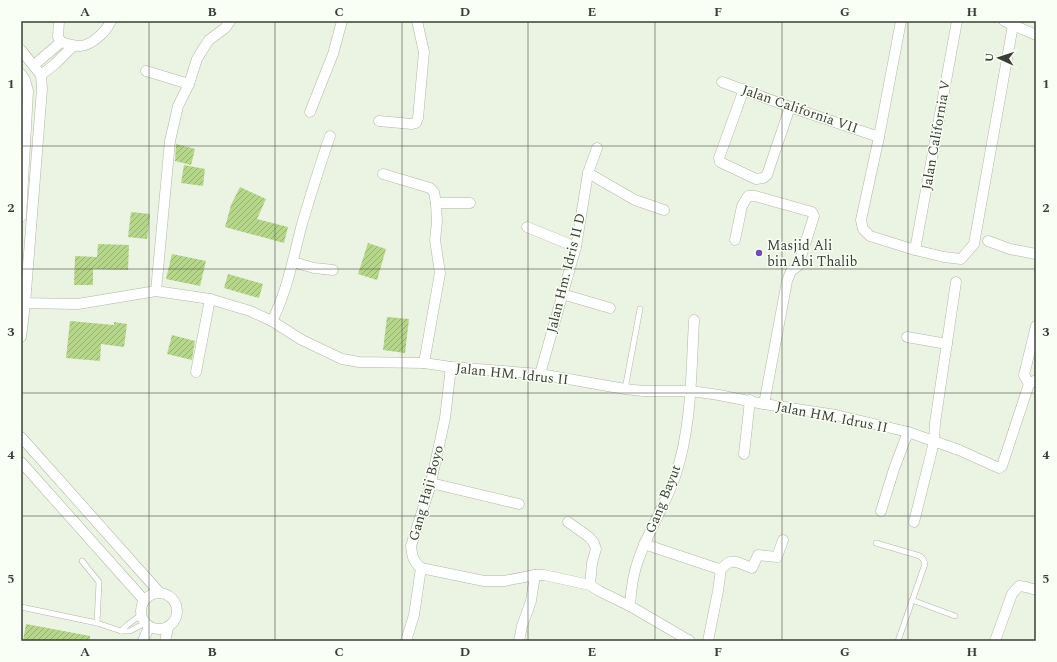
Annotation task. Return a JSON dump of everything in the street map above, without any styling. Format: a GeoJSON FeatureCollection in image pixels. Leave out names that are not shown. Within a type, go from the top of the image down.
{"type":"FeatureCollection","features":[{"type":"Feature","properties":{"kind":"street"},"geometry":{"type":"LineString","coordinates":[[59,21],[58,37],[61,42],[81,47],[89,45],[106,32],[111,21]]}},
{"type":"Feature","properties":{"kind":"street"},"geometry":{"type":"LineString","coordinates":[[156,291],[170,141],[178,106],[189,84],[198,58],[203,49],[209,40],[225,28],[230,21]]}},
{"type":"Feature","properties":{"kind":"street"},"geometry":{"type":"LineString","coordinates":[[310,112],[332,54],[342,21]]}},
{"type":"Feature","properties":{"kind":"street"},"geometry":{"type":"LineString","coordinates":[[379,121],[412,124],[416,123],[418,118],[424,52],[417,21]]}},
{"type":"Feature","properties":{"kind":"street"},"geometry":{"type":"LineString","coordinates":[[901,21],[879,137],[861,220],[863,230],[870,236],[916,250],[944,257],[961,259],[974,244],[1008,23],[1036,35]]}},
{"type":"Feature","properties":{"kind":"street","name":"Jalan California V"},"geometry":{"type":"LineString","coordinates":[[916,250],[957,21]]}},
{"type":"Feature","properties":{"kind":"street"},"geometry":{"type":"LineString","coordinates":[[34,65],[61,42]]}},
{"type":"Feature","properties":{"kind":"street"},"geometry":{"type":"LineString","coordinates":[[41,75],[55,64],[73,46]]}},
{"type":"Feature","properties":{"kind":"street"},"geometry":{"type":"LineString","coordinates":[[21,50],[41,75],[42,90],[21,337]]}},
{"type":"Feature","properties":{"kind":"street"},"geometry":{"type":"LineString","coordinates":[[146,71],[189,84]]}},
{"type":"Feature","properties":{"kind":"street"},"geometry":{"type":"LineString","coordinates":[[21,74],[25,80],[28,91],[21,217]]}},
{"type":"Feature","properties":{"kind":"street","name":"Jalan California VII"},"geometry":{"type":"LineString","coordinates":[[722,82],[879,137]]}},
{"type":"Feature","properties":{"kind":"street"},"geometry":{"type":"LineString","coordinates":[[744,89],[719,158],[720,162],[756,179],[763,178],[767,175],[790,107]]}},
{"type":"Feature","properties":{"kind":"street"},"geometry":{"type":"LineString","coordinates":[[272,322],[282,302],[294,262],[302,224],[330,136]]}},
{"type":"Feature","properties":{"kind":"street","name":"Jalan Hm. Idris II D"},"geometry":{"type":"LineString","coordinates":[[540,374],[576,247],[588,173],[597,148]]}},
{"type":"Feature","properties":{"kind":"street"},"geometry":{"type":"LineString","coordinates":[[588,173],[634,200],[664,210]]}},
{"type":"Feature","properties":{"kind":"street"},"geometry":{"type":"LineString","coordinates":[[383,174],[430,188],[434,192],[438,222],[435,240],[440,272],[424,363]]}},
{"type":"Feature","properties":{"kind":"street"},"geometry":{"type":"LineString","coordinates":[[735,240],[742,206],[748,196],[755,196],[812,212],[814,216],[798,266],[791,272],[787,281],[764,404]]}},
{"type":"Feature","properties":{"kind":"street"},"geometry":{"type":"LineString","coordinates":[[436,203],[470,203]]}},
{"type":"Feature","properties":{"kind":"street"},"geometry":{"type":"LineString","coordinates":[[527,227],[576,247]]}},
{"type":"Feature","properties":{"kind":"street"},"geometry":{"type":"LineString","coordinates":[[988,241],[1010,249],[1036,254]]}},
{"type":"Feature","properties":{"kind":"street"},"geometry":{"type":"LineString","coordinates":[[294,262],[314,268],[333,270]]}},
{"type":"Feature","properties":{"kind":"street"},"geometry":{"type":"LineString","coordinates":[[914,522],[934,442],[935,423],[956,282]]}},
{"type":"Feature","properties":{"kind":"street","name":"Jalan HM. Idrus II"},"geometry":{"type":"LineString","coordinates":[[23,304],[78,304],[156,291],[210,299],[250,311],[302,340],[342,359],[359,362],[424,363],[451,367],[540,374],[625,389],[691,391],[750,400],[764,404],[836,415],[908,432],[959,450],[999,468],[1002,466],[1033,382]]}},
{"type":"Feature","properties":{"kind":"street"},"geometry":{"type":"LineString","coordinates":[[562,294],[610,308]]}},
{"type":"Feature","properties":{"kind":"street"},"geometry":{"type":"LineString","coordinates":[[196,372],[210,299]]}},
{"type":"Feature","properties":{"kind":"street","name":"Gang Bayut"},"geometry":{"type":"LineString","coordinates":[[630,606],[635,570],[644,544],[675,477],[686,432],[691,391],[694,320]]}},
{"type":"Feature","properties":{"kind":"street"},"geometry":{"type":"LineString","coordinates":[[1033,382],[1024,375],[1036,326]]}},
{"type":"Feature","properties":{"kind":"street"},"geometry":{"type":"LineString","coordinates":[[907,337],[947,344]]}},
{"type":"Feature","properties":{"kind":"street","name":"Gang Haji Boyo"},"geometry":{"type":"LineString","coordinates":[[421,568],[415,564],[411,546],[431,483],[445,418],[451,367]]}},
{"type":"Feature","properties":{"kind":"street"},"geometry":{"type":"LineString","coordinates":[[744,454],[750,400]]}},
{"type":"Feature","properties":{"kind":"street"},"geometry":{"type":"LineString","coordinates":[[881,510],[908,432]]}},
{"type":"Feature","properties":{"kind":"street"},"geometry":{"type":"LineString","coordinates":[[21,437],[159,592],[169,595],[174,599],[178,609],[176,620],[168,628],[165,641]]}},
{"type":"Feature","properties":{"kind":"street"},"geometry":{"type":"LineString","coordinates":[[21,462],[144,600]]}},
{"type":"Feature","properties":{"kind":"street"},"geometry":{"type":"LineString","coordinates":[[431,483],[519,504]]}},
{"type":"Feature","properties":{"kind":"street"},"geometry":{"type":"LineString","coordinates":[[568,522],[589,536],[594,543],[596,549],[592,563],[590,585]]}},
{"type":"Feature","properties":{"kind":"street"},"geometry":{"type":"LineString","coordinates":[[708,641],[721,569],[728,563],[734,562],[752,568],[758,556],[777,557],[783,540]]}},
{"type":"Feature","properties":{"kind":"street"},"geometry":{"type":"LineString","coordinates":[[644,544],[721,569]]}},
{"type":"Feature","properties":{"kind":"street"},"geometry":{"type":"LineString","coordinates":[[406,641],[414,615],[421,568],[445,574],[495,581],[535,575],[558,577],[590,585],[630,606],[690,641]]}},
{"type":"Feature","properties":{"kind":"street"},"geometry":{"type":"LineString","coordinates":[[519,641],[522,626],[531,601],[535,575]]}},
{"type":"Feature","properties":{"kind":"street"},"geometry":{"type":"LineString","coordinates":[[995,641],[1012,594],[1016,589],[1019,586],[1036,590]]}},
{"type":"Feature","properties":{"kind":"street"},"geometry":{"type":"LineString","coordinates":[[143,641],[145,622],[141,607],[144,600],[148,596],[159,592]]}},
{"type":"Feature","properties":{"kind":"street"},"geometry":{"type":"LineString","coordinates":[[145,622],[158,630],[168,628]]}},
{"type":"Feature","properties":{"kind":"lane"},"geometry":{"type":"LineString","coordinates":[[625,389],[640,309]]}},
{"type":"Feature","properties":{"kind":"lane"},"geometry":{"type":"LineString","coordinates":[[876,543],[920,556],[925,564],[898,641]]}},
{"type":"Feature","properties":{"kind":"lane"},"geometry":{"type":"LineString","coordinates":[[82,561],[99,582],[97,622]]}},
{"type":"Feature","properties":{"kind":"lane"},"geometry":{"type":"LineString","coordinates":[[912,600],[955,616]]}},
{"type":"Feature","properties":{"kind":"lane"},"geometry":{"type":"LineString","coordinates":[[21,607],[97,622],[121,631],[130,631],[145,622]]}},
{"type":"Feature","properties":{"kind":"lane"},"geometry":{"type":"LineString","coordinates":[[121,631],[127,625],[145,622]]}},
{"type":"Feature","properties":{"kind":"building"},"geometry":{"type":"Polygon","coordinates":[[[176,144],[195,149],[191,165],[175,161],[176,144]]]}},
{"type":"Feature","properties":{"kind":"building"},"geometry":{"type":"Polygon","coordinates":[[[184,165],[205,169],[203,186],[181,183],[184,165]]]}},
{"type":"Feature","properties":{"kind":"building"},"geometry":{"type":"Polygon","coordinates":[[[240,187],[266,199],[257,219],[288,227],[284,243],[225,227],[231,205],[240,187]]]}},
{"type":"Feature","properties":{"kind":"building"},"geometry":{"type":"Polygon","coordinates":[[[131,212],[150,214],[147,239],[128,237],[131,212]]]}},
{"type":"Feature","properties":{"kind":"building"},"geometry":{"type":"Polygon","coordinates":[[[368,243],[386,249],[377,280],[358,274],[368,243]]]}},
{"type":"Feature","properties":{"kind":"building"},"geometry":{"type":"Polygon","coordinates":[[[98,244],[129,245],[128,270],[93,269],[93,285],[74,285],[75,256],[97,257],[98,244]]]}},
{"type":"Feature","properties":{"kind":"building"},"geometry":{"type":"Polygon","coordinates":[[[172,254],[206,261],[200,286],[166,279],[172,254]]]}},
{"type":"Feature","properties":{"kind":"building"},"geometry":{"type":"Polygon","coordinates":[[[228,274],[263,284],[259,298],[224,288],[228,274]]]}},
{"type":"Feature","properties":{"kind":"building"},"geometry":{"type":"Polygon","coordinates":[[[387,317],[409,319],[405,353],[383,350],[387,317]]]}},
{"type":"Feature","properties":{"kind":"building"},"geometry":{"type":"Polygon","coordinates":[[[70,321],[114,325],[114,322],[127,324],[124,347],[101,344],[100,361],[66,358],[70,321]]]}},
{"type":"Feature","properties":{"kind":"building"},"geometry":{"type":"Polygon","coordinates":[[[172,335],[195,341],[192,360],[167,354],[172,335]]]}},
{"type":"Feature","properties":{"kind":"building"},"geometry":{"type":"Polygon","coordinates":[[[26,624],[90,636],[90,641],[23,641],[26,624]]]}},
{"type":"Feature","properties":{"kind":"place","name":"Masjid Ali bin Abi Thalib"},"geometry":{"type":"Point","coordinates":[759,253]}}]}
